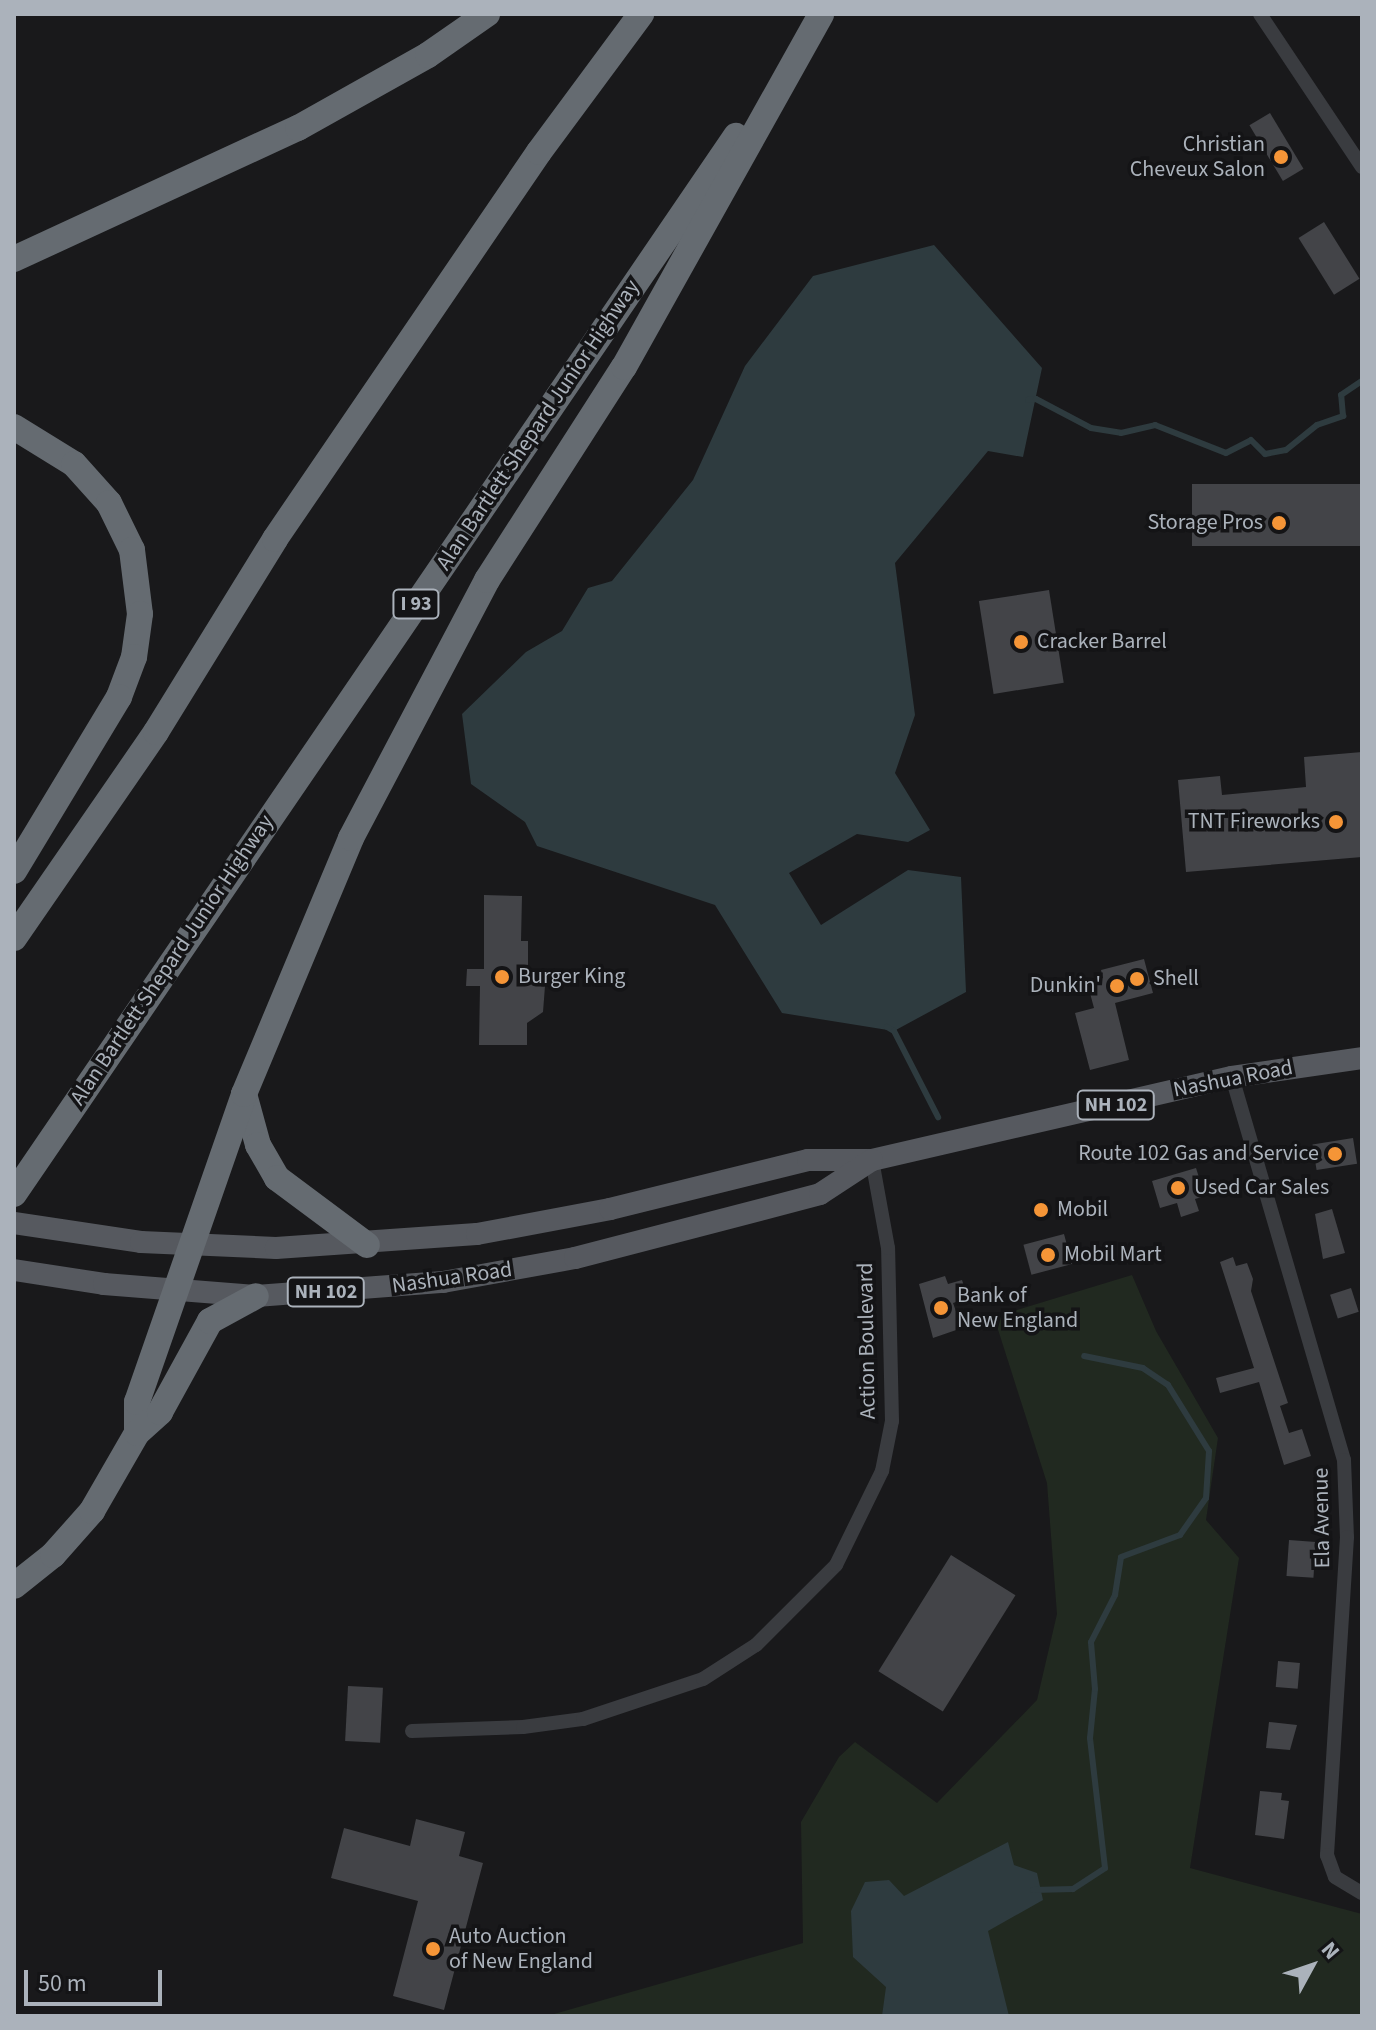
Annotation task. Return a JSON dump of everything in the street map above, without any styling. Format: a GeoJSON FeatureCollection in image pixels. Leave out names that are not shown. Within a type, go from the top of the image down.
{"type":"FeatureCollection","features":[{"type":"Feature","properties":{"kind":"highway"},"geometry":{"type":"LineString","coordinates":[[14,259],[298,128],[428,55],[487,14]]}},
{"type":"Feature","properties":{"kind":"highway"},"geometry":{"type":"LineString","coordinates":[[14,938],[156,732],[284,526],[539,152],[641,14]]}},
{"type":"Feature","properties":{"kind":"highway"},"geometry":{"type":"LineString","coordinates":[[137,1433],[137,1402],[244,1094],[310,928],[394,751],[525,516],[624,367],[820,14]]}},
{"type":"Feature","properties":{"kind":"highway","name":"Alan Bartlett Shepard Junior Highway"},"geometry":{"type":"LineString","coordinates":[[14,1194],[820,14]]}},
{"type":"Feature","properties":{"kind":"highway"},"geometry":{"type":"LineString","coordinates":[[14,427],[74,464],[109,503],[132,550],[140,614],[134,657],[119,697],[14,871]]}},
{"type":"Feature","properties":{"kind":"highway"},"geometry":{"type":"LineString","coordinates":[[244,1094],[258,1145],[277,1178],[367,1245]]}},
{"type":"Feature","properties":{"kind":"highway"},"geometry":{"type":"LineString","coordinates":[[14,1586],[53,1555],[92,1511],[137,1433],[160,1412],[210,1321],[256,1296]]}},
{"type":"Feature","properties":{"kind":"main road","name":"Nashua Road"},"geometry":{"type":"LineString","coordinates":[[14,1223],[190,1246],[367,1245],[576,1217],[808,1160],[872,1160],[1232,1077],[1362,1058]]}},
{"type":"Feature","properties":{"kind":"main road","name":"Nashua Road"},"geometry":{"type":"LineString","coordinates":[[19,1271],[175,1291],[256,1296],[443,1282],[575,1258],[820,1194],[872,1160]]}},
{"type":"Feature","properties":{"kind":"street"},"geometry":{"type":"LineString","coordinates":[[1260,14],[1362,167]]}},
{"type":"Feature","properties":{"kind":"street","name":"Ela Avenue"},"geometry":{"type":"LineString","coordinates":[[1232,1077],[1344,1460],[1347,1537],[1327,1855],[1335,1877],[1362,1893]]}},
{"type":"Feature","properties":{"kind":"street","name":"Action Boulevard"},"geometry":{"type":"LineString","coordinates":[[412,1731],[523,1727],[583,1719],[703,1679],[756,1645],[836,1565],[873,1494],[892,1421],[888,1248],[872,1160]]}},
{"type":"Feature","properties":{"kind":"shaded area"},"geometry":{"type":"Polygon","coordinates":[[[934,245],[1042,368],[1023,457],[988,451],[895,563],[915,715],[895,773],[930,830],[908,842],[857,834],[789,873],[821,925],[908,870],[961,877],[966,992],[894,1031],[782,1013],[715,905],[537,846],[525,822],[471,784],[462,714],[526,652],[562,631],[588,588],[612,581],[693,480],[745,366],[813,276],[934,245]]]}},
{"type":"Feature","properties":{"kind":"shaded area"},"geometry":{"type":"Polygon","coordinates":[[[1132,1275],[1156,1331],[1218,1438],[1206,1520],[1239,1558],[1190,1868],[1362,1914],[1362,2016],[547,2016],[803,1943],[801,1822],[839,1757],[855,1742],[937,1803],[1037,1700],[1057,1614],[1047,1483],[994,1317],[1132,1275]]]}},
{"type":"Feature","properties":{"kind":"shaded area"},"geometry":{"type":"Polygon","coordinates":[[[1008,1842],[1014,1865],[1037,1873],[1043,1900],[988,1931],[1009,2016],[882,2016],[886,1987],[853,1957],[851,1911],[865,1882],[889,1880],[904,1896],[1008,1842]]]}},
{"type":"Feature","properties":{"kind":"building","name":"Christian Cheveux Salon"},"geometry":{"type":"Polygon","coordinates":[[[1270,113],[1303,169],[1283,181],[1249,125],[1270,113]]]}},
{"type":"Feature","properties":{"kind":"building"},"geometry":{"type":"Polygon","coordinates":[[[1324,222],[1360,279],[1334,295],[1299,238],[1324,222]]]}},
{"type":"Feature","properties":{"kind":"building","name":"Storage Pros"},"geometry":{"type":"Polygon","coordinates":[[[1192,484],[1362,484],[1362,546],[1192,546],[1192,484]]]}},
{"type":"Feature","properties":{"kind":"building","name":"Cracker Barrel"},"geometry":{"type":"Polygon","coordinates":[[[1049,590],[1064,683],[994,694],[979,601],[1049,590]]]}},
{"type":"Feature","properties":{"kind":"building"},"geometry":{"type":"Polygon","coordinates":[[[1362,752],[1362,857],[1186,872],[1178,780],[1220,776],[1222,795],[1306,787],[1304,757],[1362,752]]]}},
{"type":"Feature","properties":{"kind":"building","name":"Burger King"},"geometry":{"type":"Polygon","coordinates":[[[484,895],[522,896],[521,941],[528,941],[528,968],[545,986],[543,1012],[527,1023],[527,1045],[479,1045],[480,986],[466,986],[467,969],[484,969],[484,895]]]}},
{"type":"Feature","properties":{"kind":"building"},"geometry":{"type":"Polygon","coordinates":[[[1144,959],[1153,993],[1115,1003],[1129,1060],[1090,1070],[1075,1013],[1094,1008],[1087,982],[1103,978],[1101,970],[1144,959]]]}},
{"type":"Feature","properties":{"kind":"building","name":"Route 102 Gas and Service"},"geometry":{"type":"Polygon","coordinates":[[[1353,1138],[1357,1164],[1317,1170],[1313,1144],[1353,1138]]]}},
{"type":"Feature","properties":{"kind":"building","name":"Used Car Sales"},"geometry":{"type":"Polygon","coordinates":[[[1196,1168],[1205,1196],[1195,1199],[1199,1211],[1181,1217],[1177,1203],[1160,1208],[1152,1181],[1196,1168]]]}},
{"type":"Feature","properties":{"kind":"building"},"geometry":{"type":"Polygon","coordinates":[[[1332,1209],[1345,1253],[1323,1259],[1315,1214],[1332,1209]]]}},
{"type":"Feature","properties":{"kind":"building","name":"Mobil Mart"},"geometry":{"type":"Polygon","coordinates":[[[1064,1234],[1072,1264],[1031,1275],[1023,1245],[1064,1234]]]}},
{"type":"Feature","properties":{"kind":"building"},"geometry":{"type":"Polygon","coordinates":[[[1233,1257],[1236,1266],[1247,1263],[1253,1279],[1251,1291],[1288,1403],[1280,1406],[1289,1433],[1302,1429],[1311,1456],[1284,1465],[1259,1382],[1220,1393],[1216,1378],[1254,1368],[1220,1262],[1233,1257]]]}},
{"type":"Feature","properties":{"kind":"building","name":"Bank of New England"},"geometry":{"type":"Polygon","coordinates":[[[945,1276],[948,1284],[962,1280],[968,1298],[953,1303],[962,1328],[933,1338],[919,1284],[945,1276]]]}},
{"type":"Feature","properties":{"kind":"building"},"geometry":{"type":"Polygon","coordinates":[[[1351,1288],[1359,1312],[1338,1319],[1330,1295],[1351,1288]]]}},
{"type":"Feature","properties":{"kind":"building"},"geometry":{"type":"Polygon","coordinates":[[[1289,1540],[1316,1542],[1313,1578],[1286,1576],[1289,1540]]]}},
{"type":"Feature","properties":{"kind":"building"},"geometry":{"type":"Polygon","coordinates":[[[951,1555],[1015,1595],[943,1711],[878,1671],[951,1555]]]}},
{"type":"Feature","properties":{"kind":"building"},"geometry":{"type":"Polygon","coordinates":[[[1278,1661],[1300,1663],[1298,1689],[1276,1687],[1278,1661]]]}},
{"type":"Feature","properties":{"kind":"building"},"geometry":{"type":"Polygon","coordinates":[[[348,1686],[383,1688],[380,1743],[345,1741],[348,1686]]]}},
{"type":"Feature","properties":{"kind":"building"},"geometry":{"type":"Polygon","coordinates":[[[1269,1722],[1297,1725],[1290,1750],[1266,1748],[1269,1722]]]}},
{"type":"Feature","properties":{"kind":"building"},"geometry":{"type":"Polygon","coordinates":[[[1260,1791],[1282,1793],[1281,1800],[1289,1801],[1284,1839],[1255,1835],[1260,1791]]]}},
{"type":"Feature","properties":{"kind":"building","name":"Auto Auction of New England"},"geometry":{"type":"Polygon","coordinates":[[[416,1819],[465,1832],[459,1856],[483,1863],[444,2010],[393,1996],[418,1901],[331,1878],[344,1828],[410,1846],[416,1819]]]}},
{"type":"Feature","properties":{"kind":"waterway"},"geometry":{"type":"LineString","coordinates":[[1028,400],[1036,399],[1091,428],[1121,433],[1155,425],[1226,453],[1251,440],[1265,454],[1286,450],[1317,425],[1343,416],[1341,395],[1362,381]]}},
{"type":"Feature","properties":{"kind":"waterway"},"geometry":{"type":"LineString","coordinates":[[887,1027],[894,1031],[938,1117]]}},
{"type":"Feature","properties":{"kind":"waterway"},"geometry":{"type":"LineString","coordinates":[[1033,1890],[1073,1889],[1105,1868],[1090,1738],[1095,1689],[1091,1642],[1115,1595],[1121,1557],[1180,1535],[1206,1498],[1209,1451],[1168,1385],[1143,1368],[1084,1356]]}},
{"type":"Feature","properties":{"kind":"place","name":"Christian Cheveux Salon"},"geometry":{"type":"Point","coordinates":[1281,157]}},
{"type":"Feature","properties":{"kind":"place","name":"Storage Pros"},"geometry":{"type":"Point","coordinates":[1279,523]}},
{"type":"Feature","properties":{"kind":"place","name":"Cracker Barrel"},"geometry":{"type":"Point","coordinates":[1021,642]}},
{"type":"Feature","properties":{"kind":"place","name":"TNT Fireworks"},"geometry":{"type":"Point","coordinates":[1336,822]}},
{"type":"Feature","properties":{"kind":"place","name":"Burger King"},"geometry":{"type":"Point","coordinates":[502,977]}},
{"type":"Feature","properties":{"kind":"place","name":"Shell"},"geometry":{"type":"Point","coordinates":[1137,979]}},
{"type":"Feature","properties":{"kind":"place","name":"Dunkin'"},"geometry":{"type":"Point","coordinates":[1117,986]}},
{"type":"Feature","properties":{"kind":"place","name":"Route 102 Gas and Service"},"geometry":{"type":"Point","coordinates":[1335,1154]}},
{"type":"Feature","properties":{"kind":"place","name":"Used Car Sales"},"geometry":{"type":"Point","coordinates":[1178,1188]}},
{"type":"Feature","properties":{"kind":"place","name":"Mobil"},"geometry":{"type":"Point","coordinates":[1041,1210]}},
{"type":"Feature","properties":{"kind":"place","name":"Mobil Mart"},"geometry":{"type":"Point","coordinates":[1048,1255]}},
{"type":"Feature","properties":{"kind":"place","name":"Bank of New England"},"geometry":{"type":"Point","coordinates":[941,1308]}},
{"type":"Feature","properties":{"kind":"place","name":"Auto Auction of New England"},"geometry":{"type":"Point","coordinates":[433,1949]}}]}
